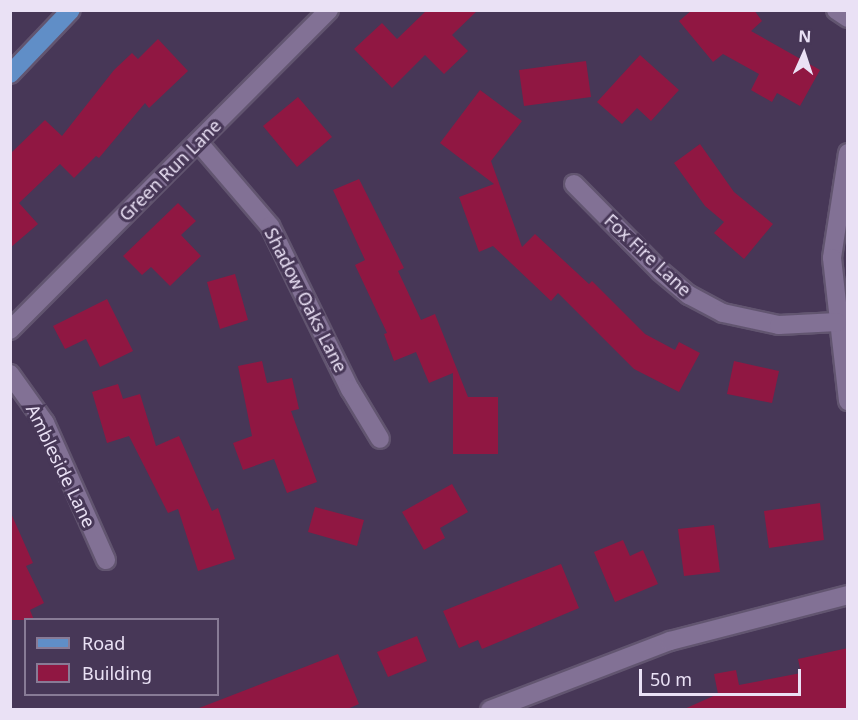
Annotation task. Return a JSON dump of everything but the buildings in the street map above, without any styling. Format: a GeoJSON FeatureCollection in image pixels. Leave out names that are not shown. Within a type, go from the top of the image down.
{"type":"FeatureCollection","features":[{"type":"Feature","properties":{"kind":"main road"},"geometry":{"type":"LineString","coordinates":[[10,74],[70,10]]}},
{"type":"Feature","properties":{"kind":"street","name":"Green Run Lane"},"geometry":{"type":"LineString","coordinates":[[10,330],[329,10]]}},
{"type":"Feature","properties":{"kind":"street"},"geometry":{"type":"LineString","coordinates":[[836,10],[848,18]]}},
{"type":"Feature","properties":{"kind":"street","name":"Shadow Oaks Lane"},"geometry":{"type":"LineString","coordinates":[[198,142],[270,226],[350,389],[380,439]]}},
{"type":"Feature","properties":{"kind":"street"},"geometry":{"type":"LineString","coordinates":[[848,153],[832,258],[837,322],[848,401]]}},
{"type":"Feature","properties":{"kind":"street","name":"Fox Fire Lane"},"geometry":{"type":"LineString","coordinates":[[574,184],[660,271],[706,304],[759,323],[797,325],[837,322]]}},
{"type":"Feature","properties":{"kind":"street","name":"Ambleside Lane"},"geometry":{"type":"LineString","coordinates":[[10,374],[45,423],[105,561]]}},
{"type":"Feature","properties":{"kind":"street"},"geometry":{"type":"LineString","coordinates":[[490,710],[670,641],[848,595]]}}]}
